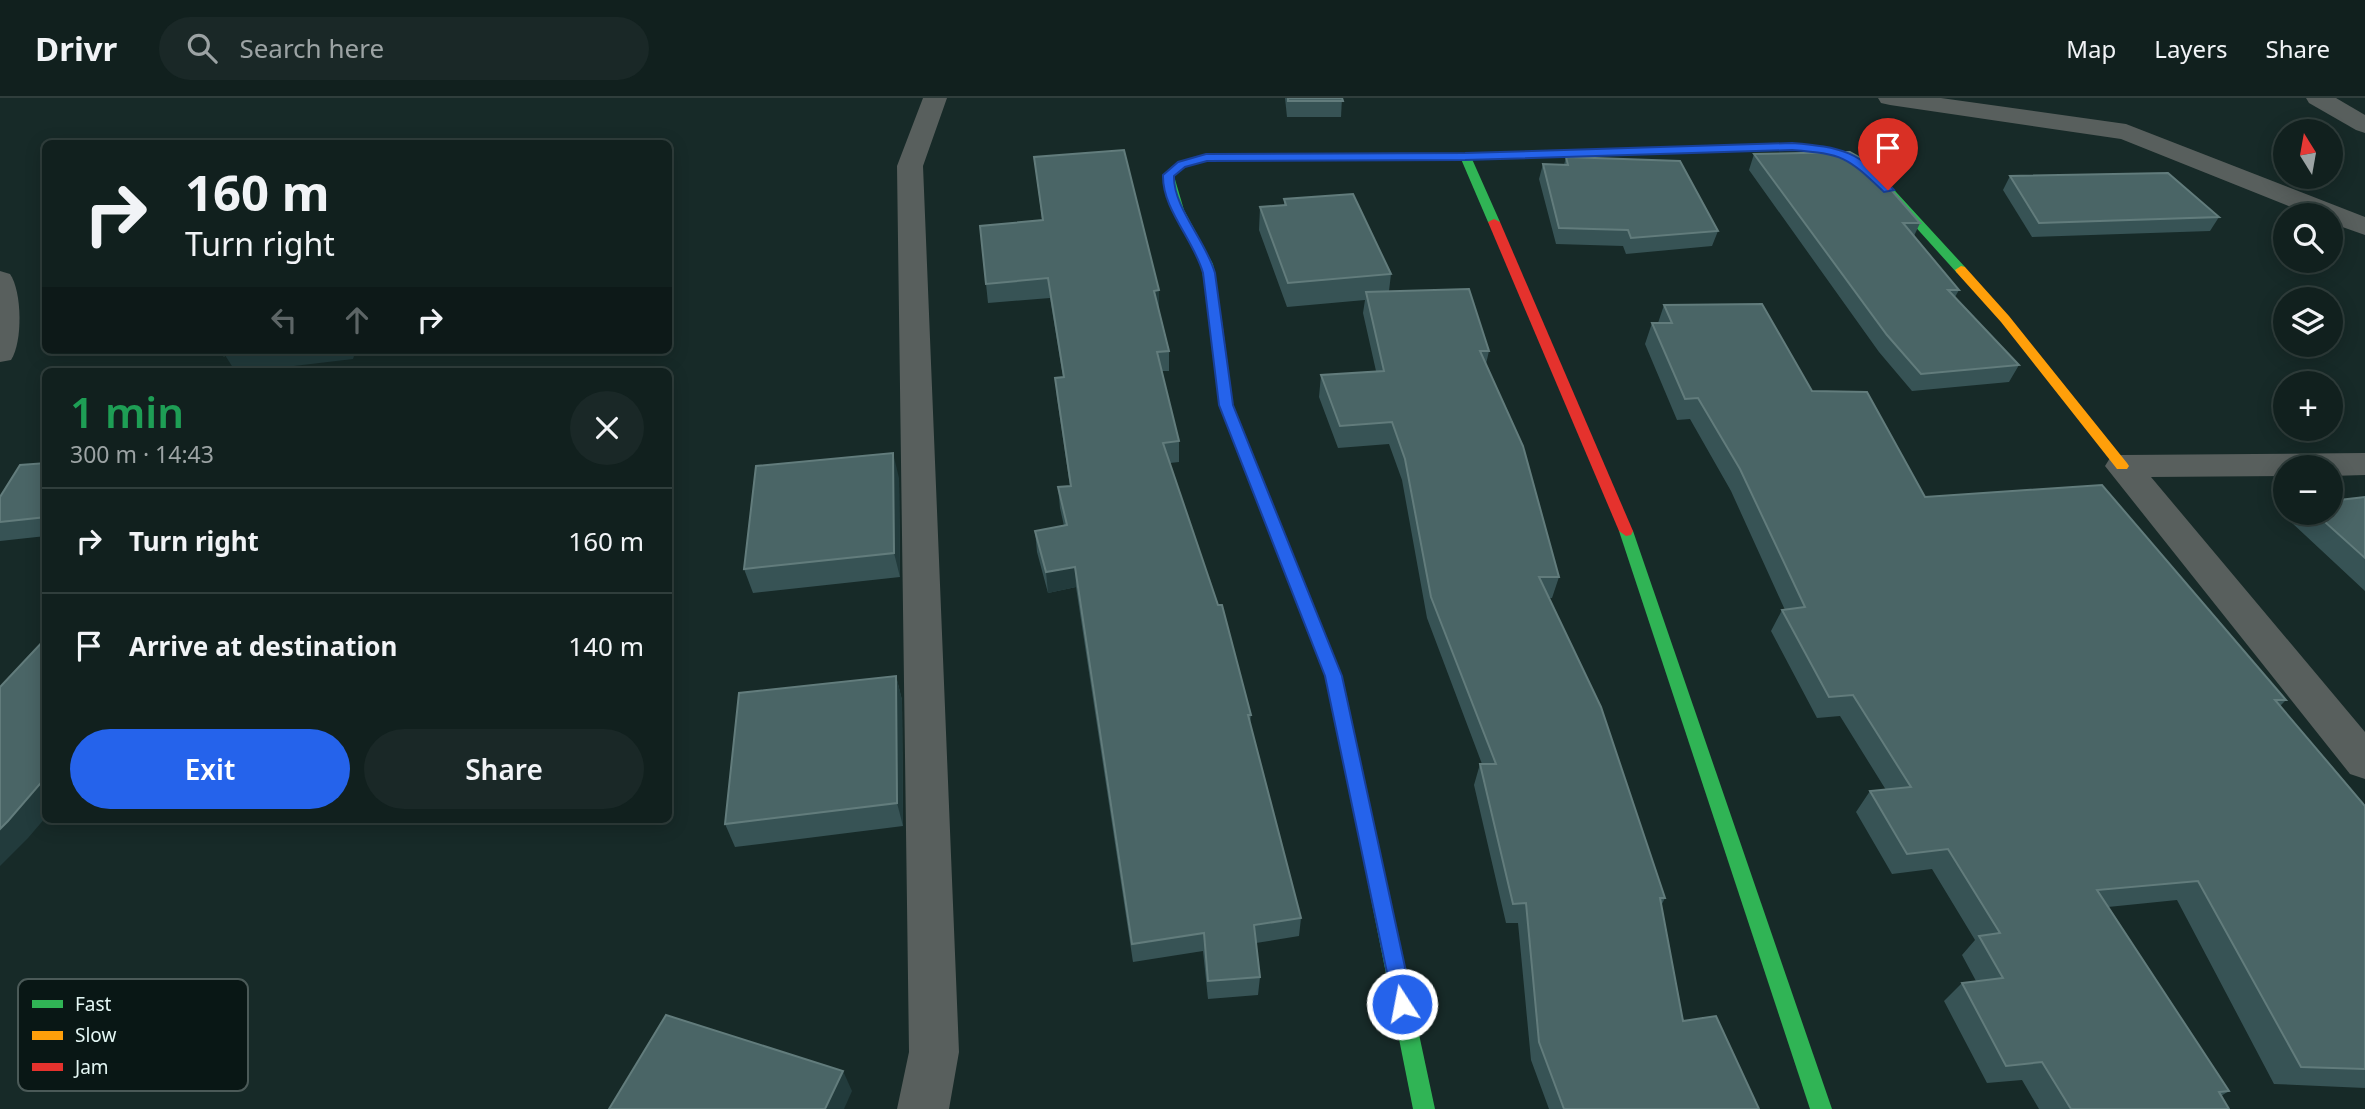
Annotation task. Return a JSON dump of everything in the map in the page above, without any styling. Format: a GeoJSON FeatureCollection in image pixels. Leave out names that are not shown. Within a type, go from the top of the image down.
{"type":"FeatureCollection","features":[{"type":"Feature","properties":{"kind":"street"},"geometry":{"type":"LineString","coordinates":[[923,1109],[934,1039],[910,166],[935,98]]}},
{"type":"Feature","properties":{"kind":"street"},"geometry":{"type":"LineString","coordinates":[[1890,98],[2126,132],[2365,227]]}},
{"type":"Feature","properties":{"kind":"street"},"geometry":{"type":"LineString","coordinates":[[2318,98],[2365,125]]}},
{"type":"Feature","properties":{"kind":"street"},"geometry":{"type":"LineString","coordinates":[[1424,1109],[1334,676],[1226,405],[1205,257],[1168,190],[1168,175],[1182,164],[1206,158],[1465,156],[1792,146],[1826,149],[1854,158],[1870,170],[2005,319],[2365,762]]}},
{"type":"Feature","properties":{"kind":"street"},"geometry":{"type":"LineString","coordinates":[[1465,156],[1624,524],[1821,1109]]}},
{"type":"Feature","properties":{"kind":"street"},"geometry":{"type":"LineString","coordinates":[[0,280],[5,324],[0,353]]}},
{"type":"Feature","properties":{"kind":"street"},"geometry":{"type":"LineString","coordinates":[[2122,466],[2365,464]]}},
{"type":"Feature","properties":{"kind":"building"},"geometry":{"type":"Polygon","coordinates":[[[1288,98],[1342,98],[1343,101],[1288,101],[1288,98]]]}},
{"type":"Feature","properties":{"kind":"building"},"geometry":{"type":"Polygon","coordinates":[[[1124,150],[1159,290],[1154,291],[1169,351],[1157,352],[1179,441],[1163,443],[1218,605],[1222,605],[1301,918],[1254,925],[1260,977],[1208,981],[1204,933],[1132,944],[1075,567],[1046,572],[1035,531],[1067,525],[1058,487],[1071,486],[1055,378],[1064,377],[1048,278],[986,284],[980,226],[1043,220],[1034,157],[1124,150]]]}},
{"type":"Feature","properties":{"kind":"building"},"geometry":{"type":"Polygon","coordinates":[[[1850,152],[1866,161],[1920,223],[1903,223],[1959,290],[1948,290],[2019,365],[1921,374],[1887,335],[1754,154],[1850,152]]]}},
{"type":"Feature","properties":{"kind":"building"},"geometry":{"type":"Polygon","coordinates":[[[1566,157],[1680,161],[1718,231],[1631,238],[1628,230],[1559,228],[1543,164],[1568,165],[1566,157]]]}},
{"type":"Feature","properties":{"kind":"building"},"geometry":{"type":"Polygon","coordinates":[[[2168,173],[2219,217],[2039,223],[2010,176],[2168,173]]]}},
{"type":"Feature","properties":{"kind":"building"},"geometry":{"type":"Polygon","coordinates":[[[1353,194],[1391,274],[1288,283],[1260,207],[1286,205],[1284,199],[1353,194]]]}},
{"type":"Feature","properties":{"kind":"building"},"geometry":{"type":"Polygon","coordinates":[[[1469,289],[1489,351],[1480,351],[1523,446],[1559,577],[1539,577],[1601,707],[1665,898],[1660,898],[1683,1021],[1716,1016],[1759,1109],[1564,1109],[1539,1042],[1526,903],[1513,904],[1480,764],[1496,764],[1431,597],[1405,459],[1392,422],[1340,426],[1321,375],[1384,371],[1366,292],[1469,289]]]}},
{"type":"Feature","properties":{"kind":"building"},"geometry":{"type":"Polygon","coordinates":[[[1762,304],[1812,391],[1867,392],[1925,497],[2102,485],[2286,700],[2275,700],[2365,806],[2365,1069],[2301,1067],[2198,881],[2097,890],[2229,1091],[2219,1092],[2229,1109],[2071,1109],[2042,1062],[2006,1066],[1962,983],[2003,978],[1979,936],[2000,933],[1948,849],[1907,854],[1870,791],[1911,787],[1853,695],[1829,697],[1782,610],[1805,607],[1740,469],[1698,398],[1685,399],[1652,323],[1672,323],[1664,305],[1762,304]]]}},
{"type":"Feature","properties":{"kind":"building"},"geometry":{"type":"Polygon","coordinates":[[[893,453],[894,553],[744,569],[756,466],[893,453]]]}},
{"type":"Feature","properties":{"kind":"building"},"geometry":{"type":"Polygon","coordinates":[[[42,463],[42,517],[0,522],[0,497],[20,465],[42,463]]]}},
{"type":"Feature","properties":{"kind":"building"},"geometry":{"type":"Polygon","coordinates":[[[2365,497],[2365,558],[2328,525],[2343,525],[2343,500],[2365,497]]]}},
{"type":"Feature","properties":{"kind":"building"},"geometry":{"type":"Polygon","coordinates":[[[42,642],[42,782],[0,829],[0,687],[42,642]]]}},
{"type":"Feature","properties":{"kind":"building"},"geometry":{"type":"Polygon","coordinates":[[[896,676],[897,803],[725,824],[739,693],[896,676]]]}},
{"type":"Feature","properties":{"kind":"building"},"geometry":{"type":"Polygon","coordinates":[[[666,1015],[843,1071],[825,1109],[609,1109],[666,1015]]]}},
{"type":"Feature","properties":{"kind":"traffic: fast"},"geometry":{"type":"LineString","coordinates":[[1494,222],[1465,156],[1792,146],[1833,152],[1870,170],[1961,270]]}},
{"type":"Feature","properties":{"kind":"traffic: fast"},"geometry":{"type":"LineString","coordinates":[[1217,328],[1207,264],[1178,210],[1170,187],[1168,175],[1182,164],[1206,158],[1465,156]]}},
{"type":"Feature","properties":{"kind":"traffic: fast"},"geometry":{"type":"LineString","coordinates":[[1626,531],[1821,1109]]}},
{"type":"Feature","properties":{"kind":"traffic: fast"},"geometry":{"type":"LineString","coordinates":[[1338,693],[1424,1109]]}},
{"type":"Feature","properties":{"kind":"traffic: slow"},"geometry":{"type":"LineString","coordinates":[[1961,270],[2005,319],[2122,466]]}},
{"type":"Feature","properties":{"kind":"traffic: jam"},"geometry":{"type":"LineString","coordinates":[[1494,222],[1626,531]]}},
{"type":"Feature","properties":{"kind":"traffic: jam"},"geometry":{"type":"LineString","coordinates":[[1217,328],[1226,405],[1334,676],[1338,693]]}},
{"type":"Feature","properties":{"kind":"route"},"geometry":{"type":"LineString","coordinates":[[1402,1004],[1334,676],[1226,405],[1205,257],[1168,190],[1168,175],[1182,164],[1206,158],[1465,156],[1792,146],[1826,149],[1854,158],[1870,170],[1888,190]]}}]}
